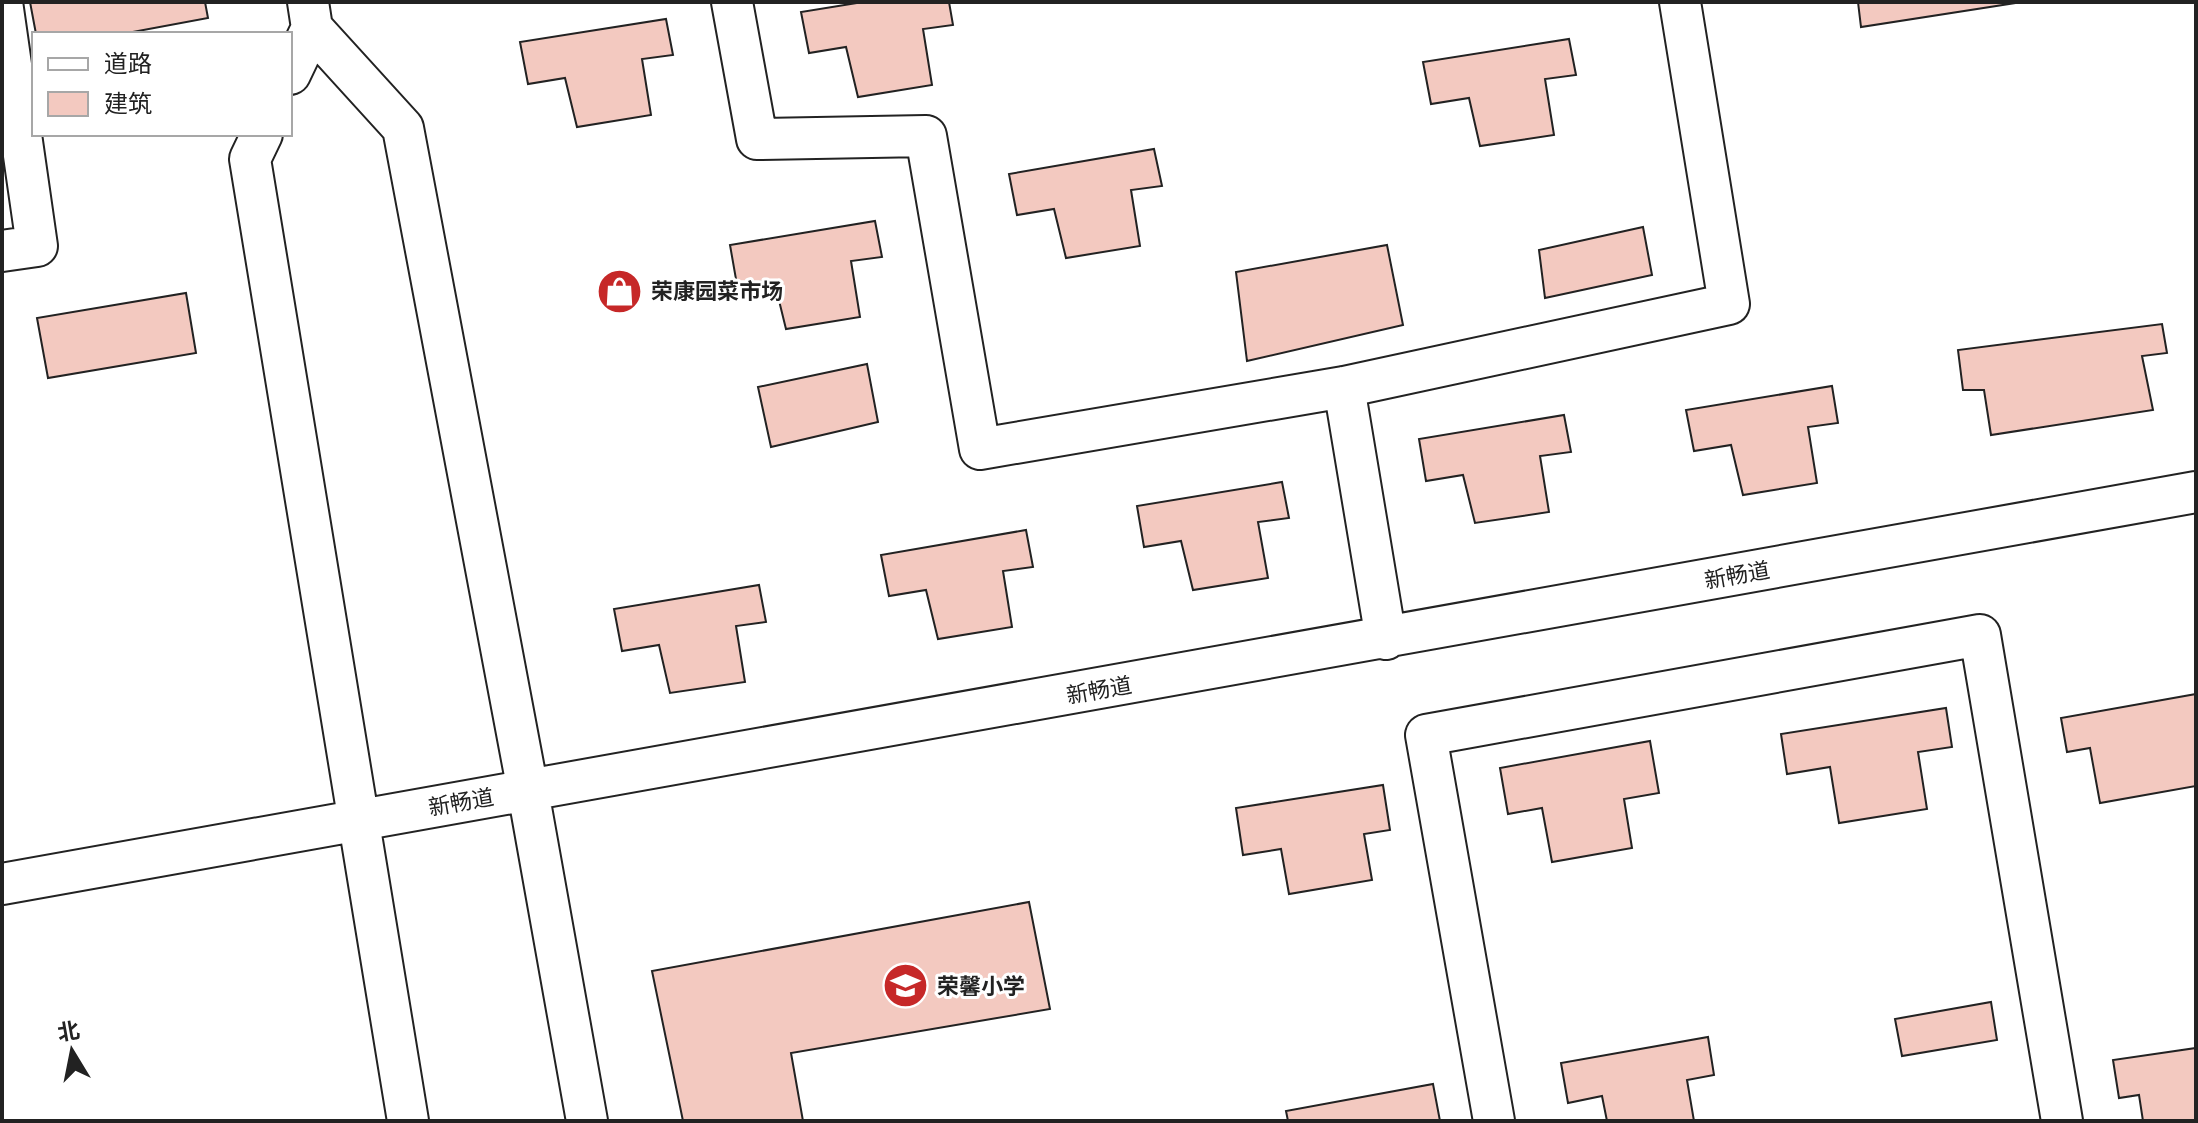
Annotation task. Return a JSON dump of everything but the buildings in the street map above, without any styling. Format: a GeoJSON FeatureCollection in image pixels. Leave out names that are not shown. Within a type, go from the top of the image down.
{"type":"FeatureCollection","features":[{"type":"Feature","properties":{"kind":"street"},"geometry":{"type":"LineString","coordinates":[[2,2],[37,246],[2,251]]}},
{"type":"Feature","properties":{"kind":"street"},"geometry":{"type":"LineString","coordinates":[[732,2],[757,139],[926,136],[980,449],[1344,387],[1729,304],[1680,2]]}},
{"type":"Feature","properties":{"kind":"street"},"geometry":{"type":"LineString","coordinates":[[292,68],[310,15]]}},
{"type":"Feature","properties":{"kind":"street"},"geometry":{"type":"LineString","coordinates":[[310,15],[403,128],[587,1121]]}},
{"type":"Feature","properties":{"kind":"street"},"geometry":{"type":"LineString","coordinates":[[261,136],[250,159],[408,1121]]}},
{"type":"Feature","properties":{"kind":"street"},"geometry":{"type":"LineString","coordinates":[[1344,387],[1386,639]]}},
{"type":"Feature","properties":{"kind":"street","name":"新畅道"},"geometry":{"type":"LineString","coordinates":[[2,884],[2196,492]]}},
{"type":"Feature","properties":{"kind":"street"},"geometry":{"type":"LineString","coordinates":[[1494,1121],[1426,735],[1980,635],[2062,1121]]}},
{"type":"Feature","properties":{"kind":"place","name":"荣康园菜市场"},"geometry":{"type":"Point","coordinates":[620,291]}},
{"type":"Feature","properties":{"kind":"place","name":"荣馨小学"},"geometry":{"type":"Point","coordinates":[906,986]}}]}
